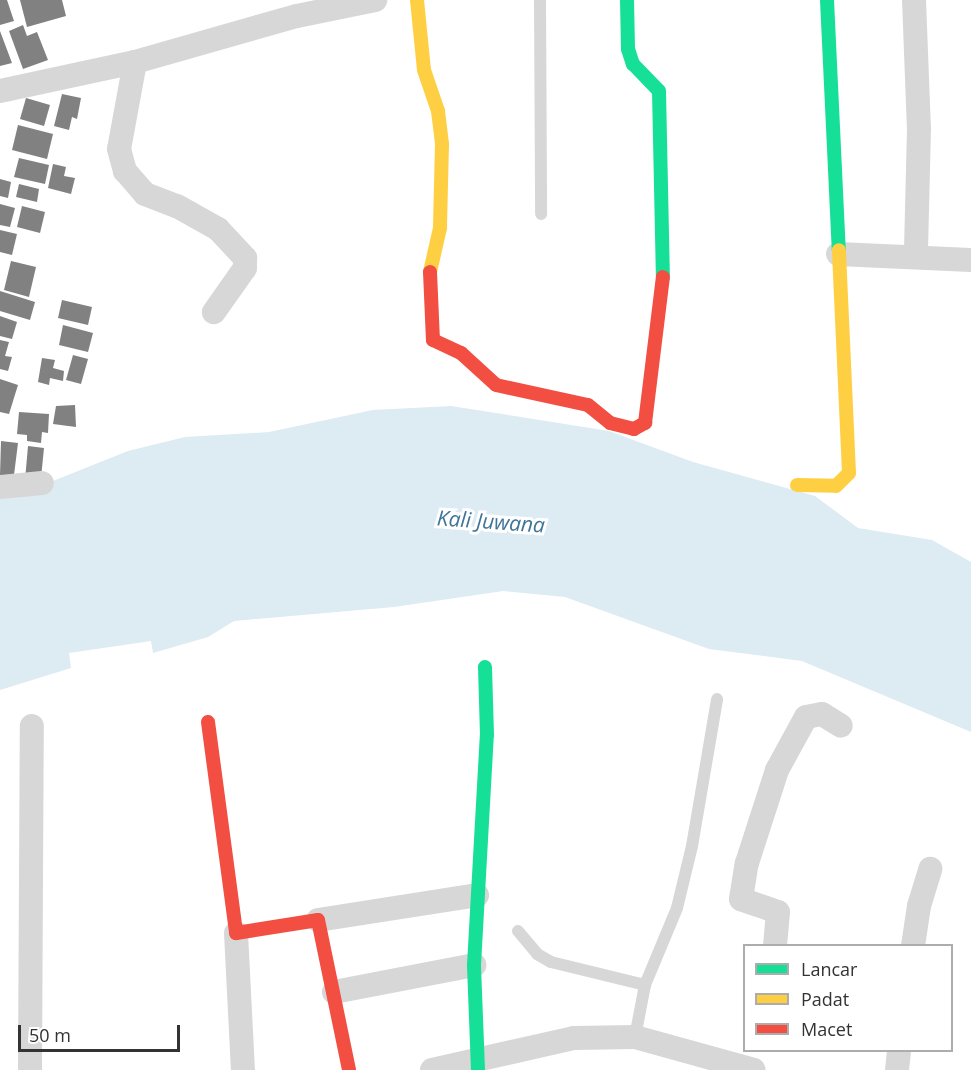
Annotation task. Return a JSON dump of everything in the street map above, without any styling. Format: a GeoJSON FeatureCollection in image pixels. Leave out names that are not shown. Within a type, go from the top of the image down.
{"type":"FeatureCollection","features":[{"type":"Feature","properties":{"kind":"street"},"geometry":{"type":"LineString","coordinates":[[1,94],[135,62],[296,8],[375,0]]}},
{"type":"Feature","properties":{"kind":"street"},"geometry":{"type":"LineString","coordinates":[[417,0],[424,70],[438,111],[442,144],[440,228],[429,274],[433,340],[461,353],[496,385],[588,405],[610,423],[634,429],[645,423],[664,270],[663,148],[659,91],[633,64],[628,49],[627,0]]}},
{"type":"Feature","properties":{"kind":"street"},"geometry":{"type":"LineString","coordinates":[[797,485],[836,486],[849,473],[827,0]]}},
{"type":"Feature","properties":{"kind":"street"},"geometry":{"type":"LineString","coordinates":[[914,0],[919,128],[915,255]]}},
{"type":"Feature","properties":{"kind":"street"},"geometry":{"type":"LineString","coordinates":[[135,62],[119,149],[125,171],[145,194],[177,206],[218,229],[245,258],[245,268],[214,312]]}},
{"type":"Feature","properties":{"kind":"street"},"geometry":{"type":"LineString","coordinates":[[838,254],[915,255],[971,260]]}},
{"type":"Feature","properties":{"kind":"street"},"geometry":{"type":"LineString","coordinates":[[0,488],[42,483]]}},
{"type":"Feature","properties":{"kind":"street"},"geometry":{"type":"LineString","coordinates":[[478,1064],[474,965],[487,735],[485,667]]}},
{"type":"Feature","properties":{"kind":"street"},"geometry":{"type":"LineString","coordinates":[[775,944],[778,912],[741,899],[747,863],[777,771],[806,717],[822,714],[841,726]]}},
{"type":"Feature","properties":{"kind":"street"},"geometry":{"type":"LineString","coordinates":[[208,722],[236,933],[243,1070]]}},
{"type":"Feature","properties":{"kind":"street"},"geometry":{"type":"LineString","coordinates":[[30,1070],[32,726]]}},
{"type":"Feature","properties":{"kind":"street"},"geometry":{"type":"LineString","coordinates":[[913,944],[919,906],[930,869]]}},
{"type":"Feature","properties":{"kind":"street"},"geometry":{"type":"LineString","coordinates":[[236,933],[477,895]]}},
{"type":"Feature","properties":{"kind":"street"},"geometry":{"type":"LineString","coordinates":[[318,920],[349,1070]]}},
{"type":"Feature","properties":{"kind":"street"},"geometry":{"type":"LineString","coordinates":[[334,992],[474,965]]}},
{"type":"Feature","properties":{"kind":"street"},"geometry":{"type":"LineString","coordinates":[[432,1070],[478,1064],[574,1038],[635,1037],[753,1070],[756,1052]]}},
{"type":"Feature","properties":{"kind":"street"},"geometry":{"type":"LineString","coordinates":[[897,1070],[899,1052]]}},
{"type":"Feature","properties":{"kind":"lane"},"geometry":{"type":"LineString","coordinates":[[540,0],[541,214]]}},
{"type":"Feature","properties":{"kind":"lane"},"geometry":{"type":"LineString","coordinates":[[635,1037],[645,985],[677,908],[692,846],[717,699]]}},
{"type":"Feature","properties":{"kind":"lane"},"geometry":{"type":"LineString","coordinates":[[518,932],[537,954],[551,962],[645,985]]}},
{"type":"Feature","properties":{"kind":"water","name":"Kali Juwana"},"geometry":{"type":"Polygon","coordinates":[[[451,406],[609,431],[693,462],[815,496],[858,528],[932,540],[971,562],[971,732],[802,661],[709,649],[565,597],[503,591],[394,607],[234,621],[208,637],[153,653],[151,641],[69,653],[71,668],[0,690],[0,490],[43,485],[128,451],[185,437],[269,432],[373,410],[451,406]]]}},
{"type":"Feature","properties":{"kind":"building"},"geometry":{"type":"Polygon","coordinates":[[[0,0],[7,0],[14,21],[0,25],[0,0]]]}},
{"type":"Feature","properties":{"kind":"building"},"geometry":{"type":"Polygon","coordinates":[[[20,0],[62,0],[66,16],[27,27],[20,0]]]}},
{"type":"Feature","properties":{"kind":"building"},"geometry":{"type":"Polygon","coordinates":[[[23,25],[27,36],[37,32],[48,60],[23,69],[9,31],[23,25]]]}},
{"type":"Feature","properties":{"kind":"building"},"geometry":{"type":"Polygon","coordinates":[[[0,31],[12,63],[0,66],[0,31]]]}},
{"type":"Feature","properties":{"kind":"building"},"geometry":{"type":"Polygon","coordinates":[[[62,94],[81,98],[77,119],[72,117],[69,130],[54,126],[62,94]]]}},
{"type":"Feature","properties":{"kind":"building"},"geometry":{"type":"Polygon","coordinates":[[[26,98],[50,105],[44,126],[20,119],[26,98]]]}},
{"type":"Feature","properties":{"kind":"building"},"geometry":{"type":"Polygon","coordinates":[[[18,125],[53,134],[47,159],[12,150],[18,125]]]}},
{"type":"Feature","properties":{"kind":"building"},"geometry":{"type":"Polygon","coordinates":[[[19,158],[49,165],[45,184],[14,177],[19,158]]]}},
{"type":"Feature","properties":{"kind":"building"},"geometry":{"type":"Polygon","coordinates":[[[53,164],[66,167],[64,176],[75,178],[71,194],[48,188],[53,164]]]}},
{"type":"Feature","properties":{"kind":"building"},"geometry":{"type":"Polygon","coordinates":[[[0,179],[11,182],[8,198],[0,196],[0,179]]]}},
{"type":"Feature","properties":{"kind":"building"},"geometry":{"type":"Polygon","coordinates":[[[19,184],[39,189],[37,202],[16,197],[19,184]]]}},
{"type":"Feature","properties":{"kind":"building"},"geometry":{"type":"Polygon","coordinates":[[[0,204],[15,208],[10,227],[0,225],[0,204]]]}},
{"type":"Feature","properties":{"kind":"building"},"geometry":{"type":"Polygon","coordinates":[[[22,206],[45,212],[40,233],[17,227],[22,206]]]}},
{"type":"Feature","properties":{"kind":"building"},"geometry":{"type":"Polygon","coordinates":[[[0,230],[17,234],[12,255],[0,252],[0,230]]]}},
{"type":"Feature","properties":{"kind":"building"},"geometry":{"type":"Polygon","coordinates":[[[11,261],[36,267],[29,297],[4,290],[11,261]]]}},
{"type":"Feature","properties":{"kind":"building"},"geometry":{"type":"Polygon","coordinates":[[[0,291],[35,302],[30,320],[0,311],[0,291]]]}},
{"type":"Feature","properties":{"kind":"building"},"geometry":{"type":"Polygon","coordinates":[[[62,300],[92,307],[88,325],[58,318],[62,300]]]}},
{"type":"Feature","properties":{"kind":"building"},"geometry":{"type":"Polygon","coordinates":[[[0,316],[17,322],[12,339],[0,336],[0,316]]]}},
{"type":"Feature","properties":{"kind":"building"},"geometry":{"type":"Polygon","coordinates":[[[63,325],[93,333],[88,352],[59,345],[63,325]]]}},
{"type":"Feature","properties":{"kind":"building"},"geometry":{"type":"Polygon","coordinates":[[[0,340],[9,342],[5,356],[12,357],[8,371],[0,369],[0,340]]]}},
{"type":"Feature","properties":{"kind":"building"},"geometry":{"type":"Polygon","coordinates":[[[73,355],[88,359],[81,384],[66,380],[73,355]]]}},
{"type":"Feature","properties":{"kind":"building"},"geometry":{"type":"Polygon","coordinates":[[[42,358],[55,360],[53,368],[64,371],[63,381],[50,378],[49,385],[38,382],[42,358]]]}},
{"type":"Feature","properties":{"kind":"building"},"geometry":{"type":"Polygon","coordinates":[[[0,379],[18,385],[9,414],[0,412],[0,379]]]}},
{"type":"Feature","properties":{"kind":"building"},"geometry":{"type":"Polygon","coordinates":[[[75,405],[76,427],[53,424],[56,406],[75,405]]]}},
{"type":"Feature","properties":{"kind":"building"},"geometry":{"type":"Polygon","coordinates":[[[19,412],[49,414],[48,433],[42,432],[41,443],[27,441],[27,435],[17,434],[19,412]]]}},
{"type":"Feature","properties":{"kind":"building"},"geometry":{"type":"Polygon","coordinates":[[[1,441],[18,443],[13,483],[0,475],[1,441]]]}},
{"type":"Feature","properties":{"kind":"building"},"geometry":{"type":"Polygon","coordinates":[[[28,446],[44,448],[41,478],[25,480],[28,446]]]}},
{"type":"Feature","properties":{"kind":"traffic: fast"},"geometry":{"type":"LineString","coordinates":[[627,0],[628,49],[633,64],[659,91],[663,277]]}},
{"type":"Feature","properties":{"kind":"traffic: fast"},"geometry":{"type":"LineString","coordinates":[[827,0],[839,250]]}},
{"type":"Feature","properties":{"kind":"traffic: fast"},"geometry":{"type":"LineString","coordinates":[[478,1070],[474,965],[487,735],[485,667]]}},
{"type":"Feature","properties":{"kind":"traffic: slow"},"geometry":{"type":"LineString","coordinates":[[417,0],[424,70],[438,111],[442,144],[440,228],[430,272]]}},
{"type":"Feature","properties":{"kind":"traffic: slow"},"geometry":{"type":"LineString","coordinates":[[797,485],[836,486],[849,473],[839,250]]}},
{"type":"Feature","properties":{"kind":"traffic: jam"},"geometry":{"type":"LineString","coordinates":[[430,272],[433,340],[461,353],[496,385],[588,405],[610,423],[634,429],[645,423],[663,277]]}},
{"type":"Feature","properties":{"kind":"traffic: jam"},"geometry":{"type":"LineString","coordinates":[[208,722],[236,933],[318,920],[349,1070]]}}]}
